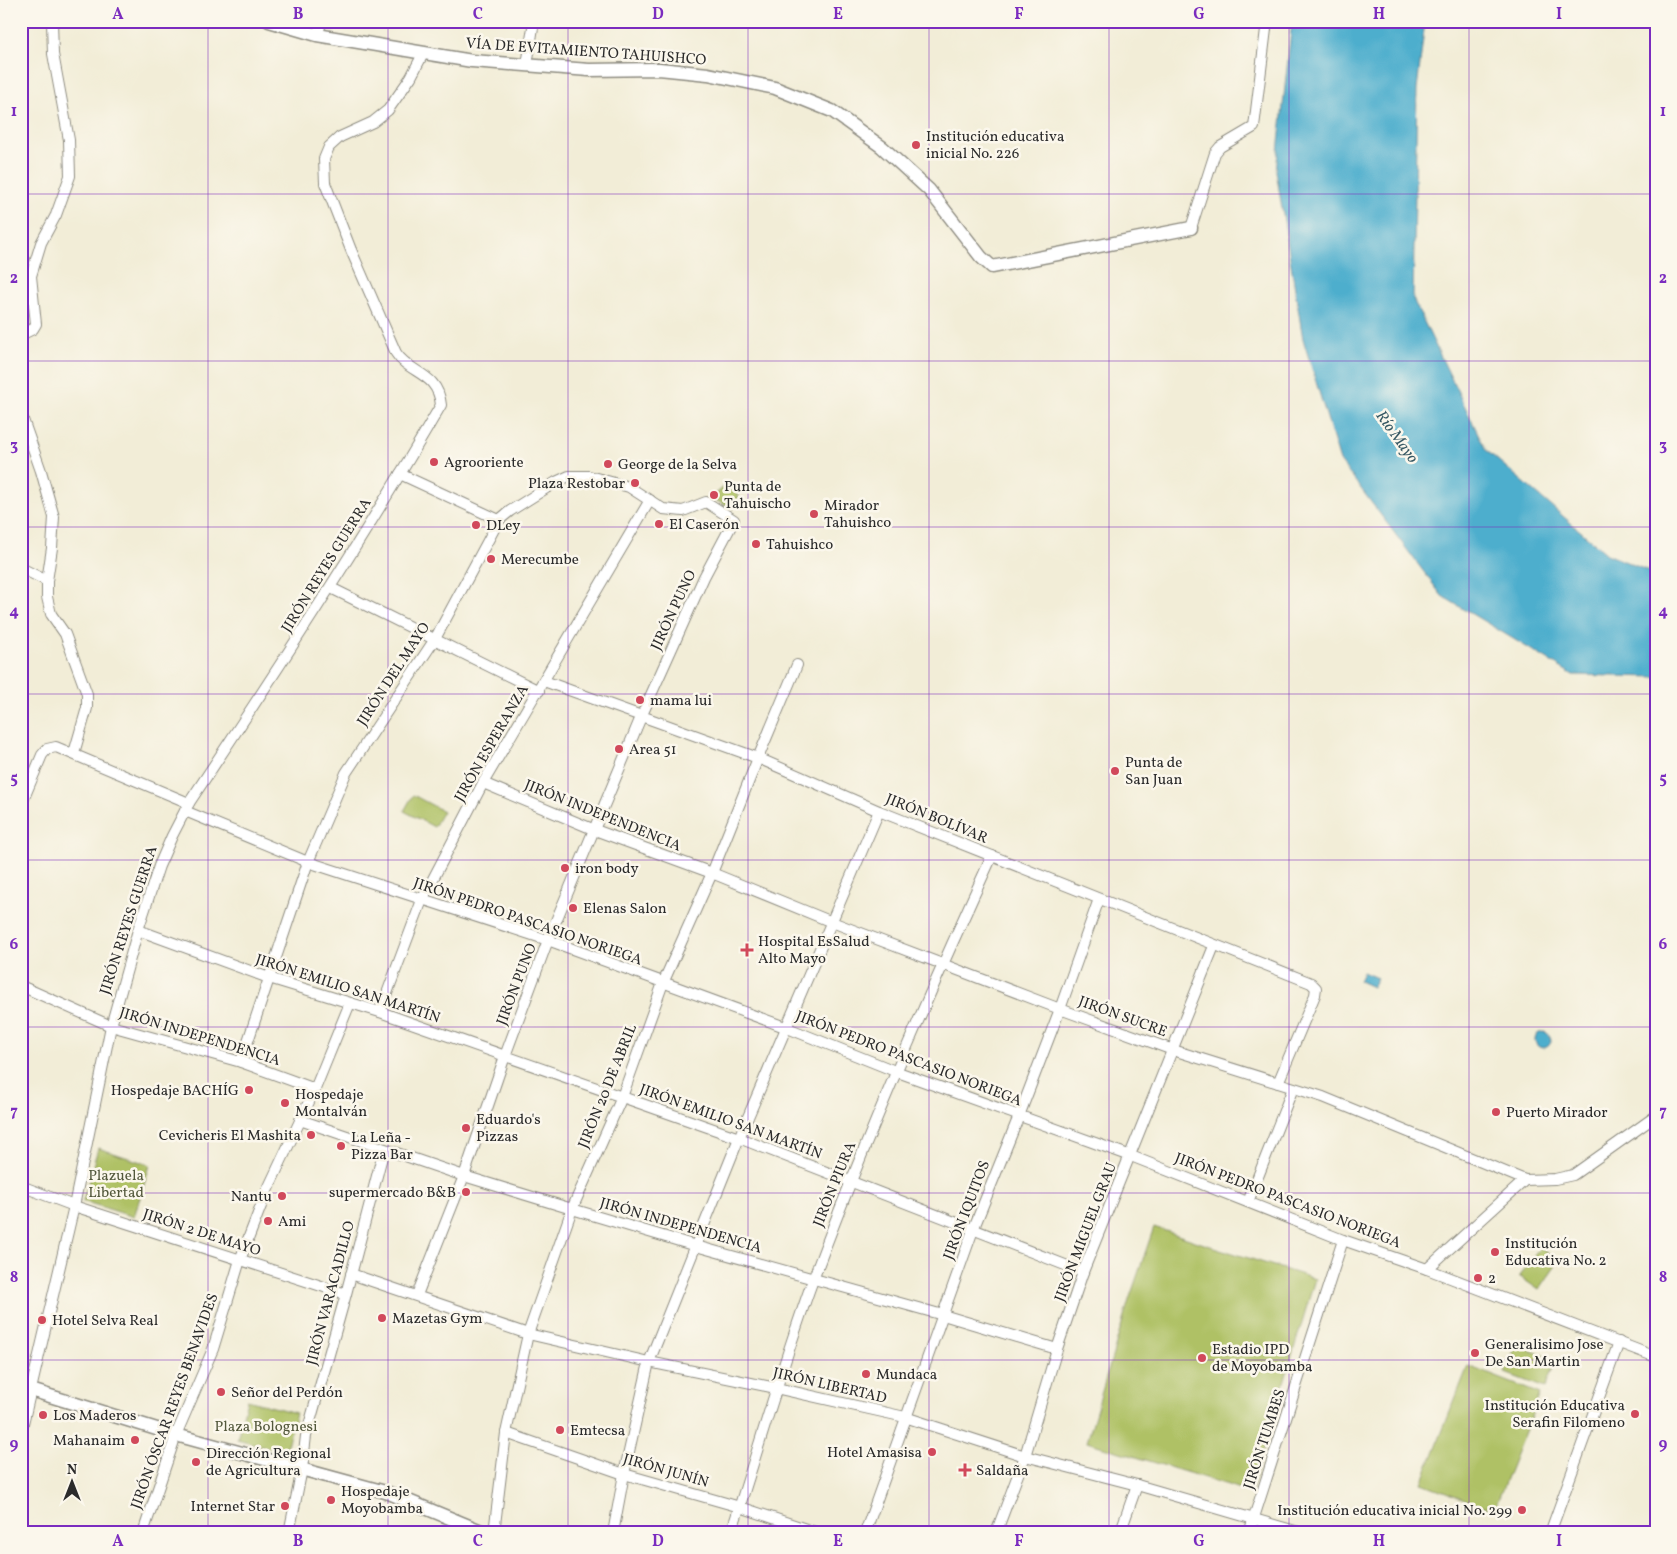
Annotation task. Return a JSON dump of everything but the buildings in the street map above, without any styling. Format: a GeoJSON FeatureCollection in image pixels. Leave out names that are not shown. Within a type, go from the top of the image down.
{"type":"FeatureCollection","features":[{"type":"Feature","properties":{"kind":"main road","name":"VÍA DE EVITAMIENTO TAHUISHCO"},"geometry":{"type":"LineString","coordinates":[[269,21],[317,35],[472,61],[588,70],[659,69],[708,74],[775,88],[832,111],[882,147],[929,190],[992,267],[1191,228]]}},
{"type":"Feature","properties":{"kind":"main road"},"geometry":{"type":"LineString","coordinates":[[26,1388],[176,1435],[389,1493],[486,1533]]}},
{"type":"Feature","properties":{"kind":"street"},"geometry":{"type":"LineString","coordinates":[[21,335],[32,329],[36,324],[31,276],[41,243],[56,215],[70,176],[69,140],[53,54],[52,21]]}},
{"type":"Feature","properties":{"kind":"street"},"geometry":{"type":"LineString","coordinates":[[317,35],[322,21]]}},
{"type":"Feature","properties":{"kind":"street"},"geometry":{"type":"LineString","coordinates":[[527,65],[534,21]]}},
{"type":"Feature","properties":{"kind":"street"},"geometry":{"type":"LineString","coordinates":[[1191,228],[1215,153],[1220,147],[1254,127],[1267,21]]}},
{"type":"Feature","properties":{"kind":"street","name":"JIRÓN REYES GUERRA"},"geometry":{"type":"LineString","coordinates":[[21,1432],[26,1388],[74,1206],[112,1026],[138,930],[159,866],[187,807],[331,588],[441,405],[440,397],[431,380],[403,362],[396,353],[351,250],[325,183],[324,159],[329,147],[340,137],[373,122],[388,110],[408,83],[423,54]]}},
{"type":"Feature","properties":{"kind":"street"},"geometry":{"type":"LineString","coordinates":[[21,414],[41,471],[54,517],[52,548],[46,581],[47,598],[51,614],[65,634],[87,694],[88,708],[74,753]]}},
{"type":"Feature","properties":{"kind":"street"},"geometry":{"type":"LineString","coordinates":[[400,474],[499,520]]}},
{"type":"Feature","properties":{"kind":"street","name":"JIRÓN DEL MAYO"},"geometry":{"type":"LineString","coordinates":[[241,1062],[308,862],[346,773],[435,639],[499,520],[556,482],[569,476],[589,476],[629,487],[663,509],[683,511],[706,502]]}},
{"type":"Feature","properties":{"kind":"street","name":"JIRÓN ESPERANZA"},"geometry":{"type":"LineString","coordinates":[[380,1012],[422,900],[483,783],[650,500]]}},
{"type":"Feature","properties":{"kind":"street","name":"JIRÓN PUNO"},"geometry":{"type":"LineString","coordinates":[[417,1295],[464,1176],[505,1056],[548,940],[641,716],[704,577],[732,523],[706,502]]}},
{"type":"Feature","properties":{"kind":"street"},"geometry":{"type":"LineString","coordinates":[[21,568],[46,581]]}},
{"type":"Feature","properties":{"kind":"street"},"geometry":{"type":"LineString","coordinates":[[331,588],[539,691]]}},
{"type":"Feature","properties":{"kind":"street","name":"JIRÓN 20 DE ABRIL"},"geometry":{"type":"LineString","coordinates":[[494,1533],[506,1434],[528,1334],[572,1209],[622,1097],[663,983],[712,873],[797,665]]}},
{"type":"Feature","properties":{"kind":"street","name":"JIRÓN BOLÍVAR"},"geometry":{"type":"LineString","coordinates":[[544,681],[758,758],[879,812],[1311,983],[1316,988],[1315,995],[1278,1083]]}},
{"type":"Feature","properties":{"kind":"street","name":"JIRÓN PEDRO PASCASIO NORIEGA"},"geometry":{"type":"LineString","coordinates":[[21,805],[42,755],[47,748],[56,747],[74,753],[308,862],[548,940],[786,1027],[895,1071],[1131,1156],[1343,1240],[1427,1268],[1656,1357]]}},
{"type":"Feature","properties":{"kind":"street","name":"JIRÓN INDEPENDENCIA"},"geometry":{"type":"LineString","coordinates":[[483,783],[595,830],[712,873]]}},
{"type":"Feature","properties":{"kind":"street"},"geometry":{"type":"LineString","coordinates":[[613,1533],[649,1362],[739,1138],[879,812]]}},
{"type":"Feature","properties":{"kind":"street","name":"JIRÓN PIURA"},"geometry":{"type":"LineString","coordinates":[[732,1533],[776,1388],[813,1279],[895,1071],[992,856]]}},
{"type":"Feature","properties":{"kind":"street","name":"JIRÓN SUCRE"},"geometry":{"type":"LineString","coordinates":[[712,873],[832,922],[1174,1050],[1323,1097],[1525,1180]]}},
{"type":"Feature","properties":{"kind":"street","name":"JIRÓN IQUITOS"},"geometry":{"type":"LineString","coordinates":[[865,1533],[973,1230],[1019,1116],[1099,899]]}},
{"type":"Feature","properties":{"kind":"street","name":"JIRÓN EMILIO SAN MARTÍN"},"geometry":{"type":"LineString","coordinates":[[138,930],[269,978],[380,1012],[739,1138],[1083,1272]]}},
{"type":"Feature","properties":{"kind":"street","name":"JIRÓN MIGUEL GRAU"},"geometry":{"type":"LineString","coordinates":[[996,1533],[1025,1456],[1057,1349],[1083,1272],[1174,1050],[1214,946]]}},
{"type":"Feature","properties":{"kind":"street","name":"JIRÓN INDEPENDENCIA"},"geometry":{"type":"LineString","coordinates":[[21,986],[112,1026],[241,1062],[316,1089]]}},
{"type":"Feature","properties":{"kind":"street","name":"JIRÓN ÓSCAR REYES BENAVIDES"},"geometry":{"type":"LineString","coordinates":[[143,1533],[176,1435],[213,1349],[240,1260],[266,1193],[316,1089],[350,1003]]}},
{"type":"Feature","properties":{"kind":"street"},"geometry":{"type":"LineString","coordinates":[[227,1058],[247,1045]]}},
{"type":"Feature","properties":{"kind":"street"},"geometry":{"type":"LineString","coordinates":[[1248,1202],[1293,1088]]}},
{"type":"Feature","properties":{"kind":"street"},"geometry":{"type":"LineString","coordinates":[[1427,1268],[1525,1180],[1573,1175],[1656,1116]]}},
{"type":"Feature","properties":{"kind":"street","name":"JIRÓN INDEPENDENCIA"},"geometry":{"type":"LineString","coordinates":[[300,1120],[464,1176],[572,1209],[1057,1349]]}},
{"type":"Feature","properties":{"kind":"street","name":"JIRÓN VARACADILLO"},"geometry":{"type":"LineString","coordinates":[[289,1533],[302,1469],[306,1436],[384,1149]]}},
{"type":"Feature","properties":{"kind":"street","name":"JIRÓN 2 DE MAYO"},"geometry":{"type":"LineString","coordinates":[[21,1186],[74,1206],[346,1294]]}},
{"type":"Feature","properties":{"kind":"street","name":"JIRÓN TUMBES"},"geometry":{"type":"LineString","coordinates":[[1250,1533],[1343,1240]]}},
{"type":"Feature","properties":{"kind":"street","name":"JIRÓN LIBERTAD"},"geometry":{"type":"LineString","coordinates":[[351,1274],[528,1334],[905,1417],[1025,1456],[1138,1485],[1302,1533]]}},
{"type":"Feature","properties":{"kind":"street"},"geometry":{"type":"LineString","coordinates":[[1550,1533],[1619,1342]]}},
{"type":"Feature","properties":{"kind":"street","name":"JIRÓN JUNÍN"},"geometry":{"type":"LineString","coordinates":[[506,1434],[624,1474],[740,1507],[818,1533]]}},
{"type":"Feature","properties":{"kind":"street"},"geometry":{"type":"LineString","coordinates":[[1120,1533],[1138,1485]]}},
{"type":"Feature","properties":{"kind":"green space"},"geometry":{"type":"Polygon","coordinates":[[[724,487],[737,493],[739,497],[733,509],[711,498],[724,487]]]}},
{"type":"Feature","properties":{"kind":"green space"},"geometry":{"type":"Polygon","coordinates":[[[413,795],[443,811],[434,827],[404,811],[413,795]]]}},
{"type":"Feature","properties":{"kind":"green space","name":"Plazuela Libertad"},"geometry":{"type":"Polygon","coordinates":[[[98,1148],[150,1165],[134,1217],[83,1201],[98,1148]]]}},
{"type":"Feature","properties":{"kind":"green space","name":"Estadio IPD de Moyobamba"},"geometry":{"type":"Polygon","coordinates":[[[1154,1227],[1315,1279],[1251,1492],[1087,1442],[1129,1300],[1154,1227]]]}},
{"type":"Feature","properties":{"kind":"green space"},"geometry":{"type":"Polygon","coordinates":[[[1540,1248],[1559,1261],[1539,1290],[1519,1276],[1540,1248]]]}},
{"type":"Feature","properties":{"kind":"green space"},"geometry":{"type":"Polygon","coordinates":[[[1516,1345],[1556,1360],[1545,1388],[1505,1373],[1516,1345]]]}},
{"type":"Feature","properties":{"kind":"green space"},"geometry":{"type":"Polygon","coordinates":[[[1468,1366],[1540,1394],[1494,1510],[1422,1483],[1468,1366]]]}},
{"type":"Feature","properties":{"kind":"green space","name":"Plaza Bolognesi"},"geometry":{"type":"Polygon","coordinates":[[[247,1400],[296,1413],[285,1452],[237,1439],[247,1400]]]}},
{"type":"Feature","properties":{"kind":"water","name":"Río Mayo"},"geometry":{"type":"Polygon","coordinates":[[[1292,21],[1425,21],[1417,89],[1413,299],[1486,450],[1607,554],[1656,574],[1656,677],[1573,675],[1442,596],[1340,461],[1303,339],[1276,171],[1292,21]]]}},
{"type":"Feature","properties":{"kind":"water"},"geometry":{"type":"Polygon","coordinates":[[[1363,972],[1377,978],[1372,987],[1359,981],[1363,972]]]}},
{"type":"Feature","properties":{"kind":"water"},"geometry":{"type":"Polygon","coordinates":[[[1540,1032],[1546,1032],[1551,1037],[1549,1046],[1540,1048],[1535,1043],[1535,1037],[1540,1032]]]}},
{"type":"Feature","properties":{"kind":"place","name":"Institución educativa inicial No. 226"},"geometry":{"type":"Point","coordinates":[916,145]}},
{"type":"Feature","properties":{"kind":"place","name":"Agrooriente"},"geometry":{"type":"Point","coordinates":[434,462]}},
{"type":"Feature","properties":{"kind":"place","name":"George de la Selva"},"geometry":{"type":"Point","coordinates":[608,464]}},
{"type":"Feature","properties":{"kind":"place","name":"Plaza Restobar"},"geometry":{"type":"Point","coordinates":[635,483]}},
{"type":"Feature","properties":{"kind":"place","name":"Punta de Tahuischo"},"geometry":{"type":"Point","coordinates":[714,495]}},
{"type":"Feature","properties":{"kind":"place","name":"Mirador Tahuishco"},"geometry":{"type":"Point","coordinates":[814,514]}},
{"type":"Feature","properties":{"kind":"place","name":"El Caserón"},"geometry":{"type":"Point","coordinates":[659,524]}},
{"type":"Feature","properties":{"kind":"place","name":"DLey"},"geometry":{"type":"Point","coordinates":[476,525]}},
{"type":"Feature","properties":{"kind":"place","name":"Tahuishco"},"geometry":{"type":"Point","coordinates":[756,544]}},
{"type":"Feature","properties":{"kind":"place","name":"Merecumbe"},"geometry":{"type":"Point","coordinates":[491,559]}},
{"type":"Feature","properties":{"kind":"place","name":"mama lui"},"geometry":{"type":"Point","coordinates":[640,700]}},
{"type":"Feature","properties":{"kind":"place","name":"Area 51"},"geometry":{"type":"Point","coordinates":[619,749]}},
{"type":"Feature","properties":{"kind":"place","name":"Punta de San Juan"},"geometry":{"type":"Point","coordinates":[1115,771]}},
{"type":"Feature","properties":{"kind":"place","name":"iron body"},"geometry":{"type":"Point","coordinates":[565,868]}},
{"type":"Feature","properties":{"kind":"place","name":"Elenas Salon"},"geometry":{"type":"Point","coordinates":[573,908]}},
{"type":"Feature","properties":{"kind":"place","name":"Hospital EsSalud Alto Mayo"},"geometry":{"type":"Point","coordinates":[747,950]}},
{"type":"Feature","properties":{"kind":"place","name":"Hospedaje BACHÍG"},"geometry":{"type":"Point","coordinates":[249,1090]}},
{"type":"Feature","properties":{"kind":"place","name":"Hospedaje Montalván"},"geometry":{"type":"Point","coordinates":[285,1103]}},
{"type":"Feature","properties":{"kind":"place","name":"Puerto Mirador"},"geometry":{"type":"Point","coordinates":[1496,1112]}},
{"type":"Feature","properties":{"kind":"place","name":"Eduardo's Pizzas"},"geometry":{"type":"Point","coordinates":[466,1128]}},
{"type":"Feature","properties":{"kind":"place","name":"Cevicheris El Mashita"},"geometry":{"type":"Point","coordinates":[311,1135]}},
{"type":"Feature","properties":{"kind":"place","name":"La Leña - Pizza Bar"},"geometry":{"type":"Point","coordinates":[341,1146]}},
{"type":"Feature","properties":{"kind":"place","name":"supermercado B&B"},"geometry":{"type":"Point","coordinates":[466,1192]}},
{"type":"Feature","properties":{"kind":"place","name":"Nantu"},"geometry":{"type":"Point","coordinates":[282,1196]}},
{"type":"Feature","properties":{"kind":"place","name":"Ami"},"geometry":{"type":"Point","coordinates":[268,1221]}},
{"type":"Feature","properties":{"kind":"place","name":"Institución Educativa No. 2"},"geometry":{"type":"Point","coordinates":[1495,1252]}},
{"type":"Feature","properties":{"kind":"place","name":"2"},"geometry":{"type":"Point","coordinates":[1478,1278]}},
{"type":"Feature","properties":{"kind":"place","name":"Mazetas Gym"},"geometry":{"type":"Point","coordinates":[382,1318]}},
{"type":"Feature","properties":{"kind":"place","name":"Hotel Selva Real"},"geometry":{"type":"Point","coordinates":[42,1320]}},
{"type":"Feature","properties":{"kind":"place","name":"Generalisimo Jose De San Martin"},"geometry":{"type":"Point","coordinates":[1475,1353]}},
{"type":"Feature","properties":{"kind":"place","name":"Estadio IPD de Moyobamba"},"geometry":{"type":"Point","coordinates":[1202,1358]}},
{"type":"Feature","properties":{"kind":"place","name":"Mundaca"},"geometry":{"type":"Point","coordinates":[866,1374]}},
{"type":"Feature","properties":{"kind":"place","name":"Señor del Perdón"},"geometry":{"type":"Point","coordinates":[221,1392]}},
{"type":"Feature","properties":{"kind":"place","name":"Institución Educativa Serafin Filomeno"},"geometry":{"type":"Point","coordinates":[1635,1414]}},
{"type":"Feature","properties":{"kind":"place","name":"Los Maderos"},"geometry":{"type":"Point","coordinates":[43,1415]}},
{"type":"Feature","properties":{"kind":"place","name":"Emtecsa"},"geometry":{"type":"Point","coordinates":[560,1430]}},
{"type":"Feature","properties":{"kind":"place","name":"Mahanaim"},"geometry":{"type":"Point","coordinates":[135,1440]}},
{"type":"Feature","properties":{"kind":"place","name":"Hotel Amasisa"},"geometry":{"type":"Point","coordinates":[932,1452]}},
{"type":"Feature","properties":{"kind":"place","name":"Dirección Regional de Agricultura"},"geometry":{"type":"Point","coordinates":[196,1462]}},
{"type":"Feature","properties":{"kind":"place","name":"Saldaña"},"geometry":{"type":"Point","coordinates":[965,1470]}},
{"type":"Feature","properties":{"kind":"place","name":"Hospedaje Moyobamba"},"geometry":{"type":"Point","coordinates":[331,1500]}},
{"type":"Feature","properties":{"kind":"place","name":"Internet Star"},"geometry":{"type":"Point","coordinates":[285,1506]}},
{"type":"Feature","properties":{"kind":"place","name":"Institución educativa inicial No. 299"},"geometry":{"type":"Point","coordinates":[1522,1510]}}]}
